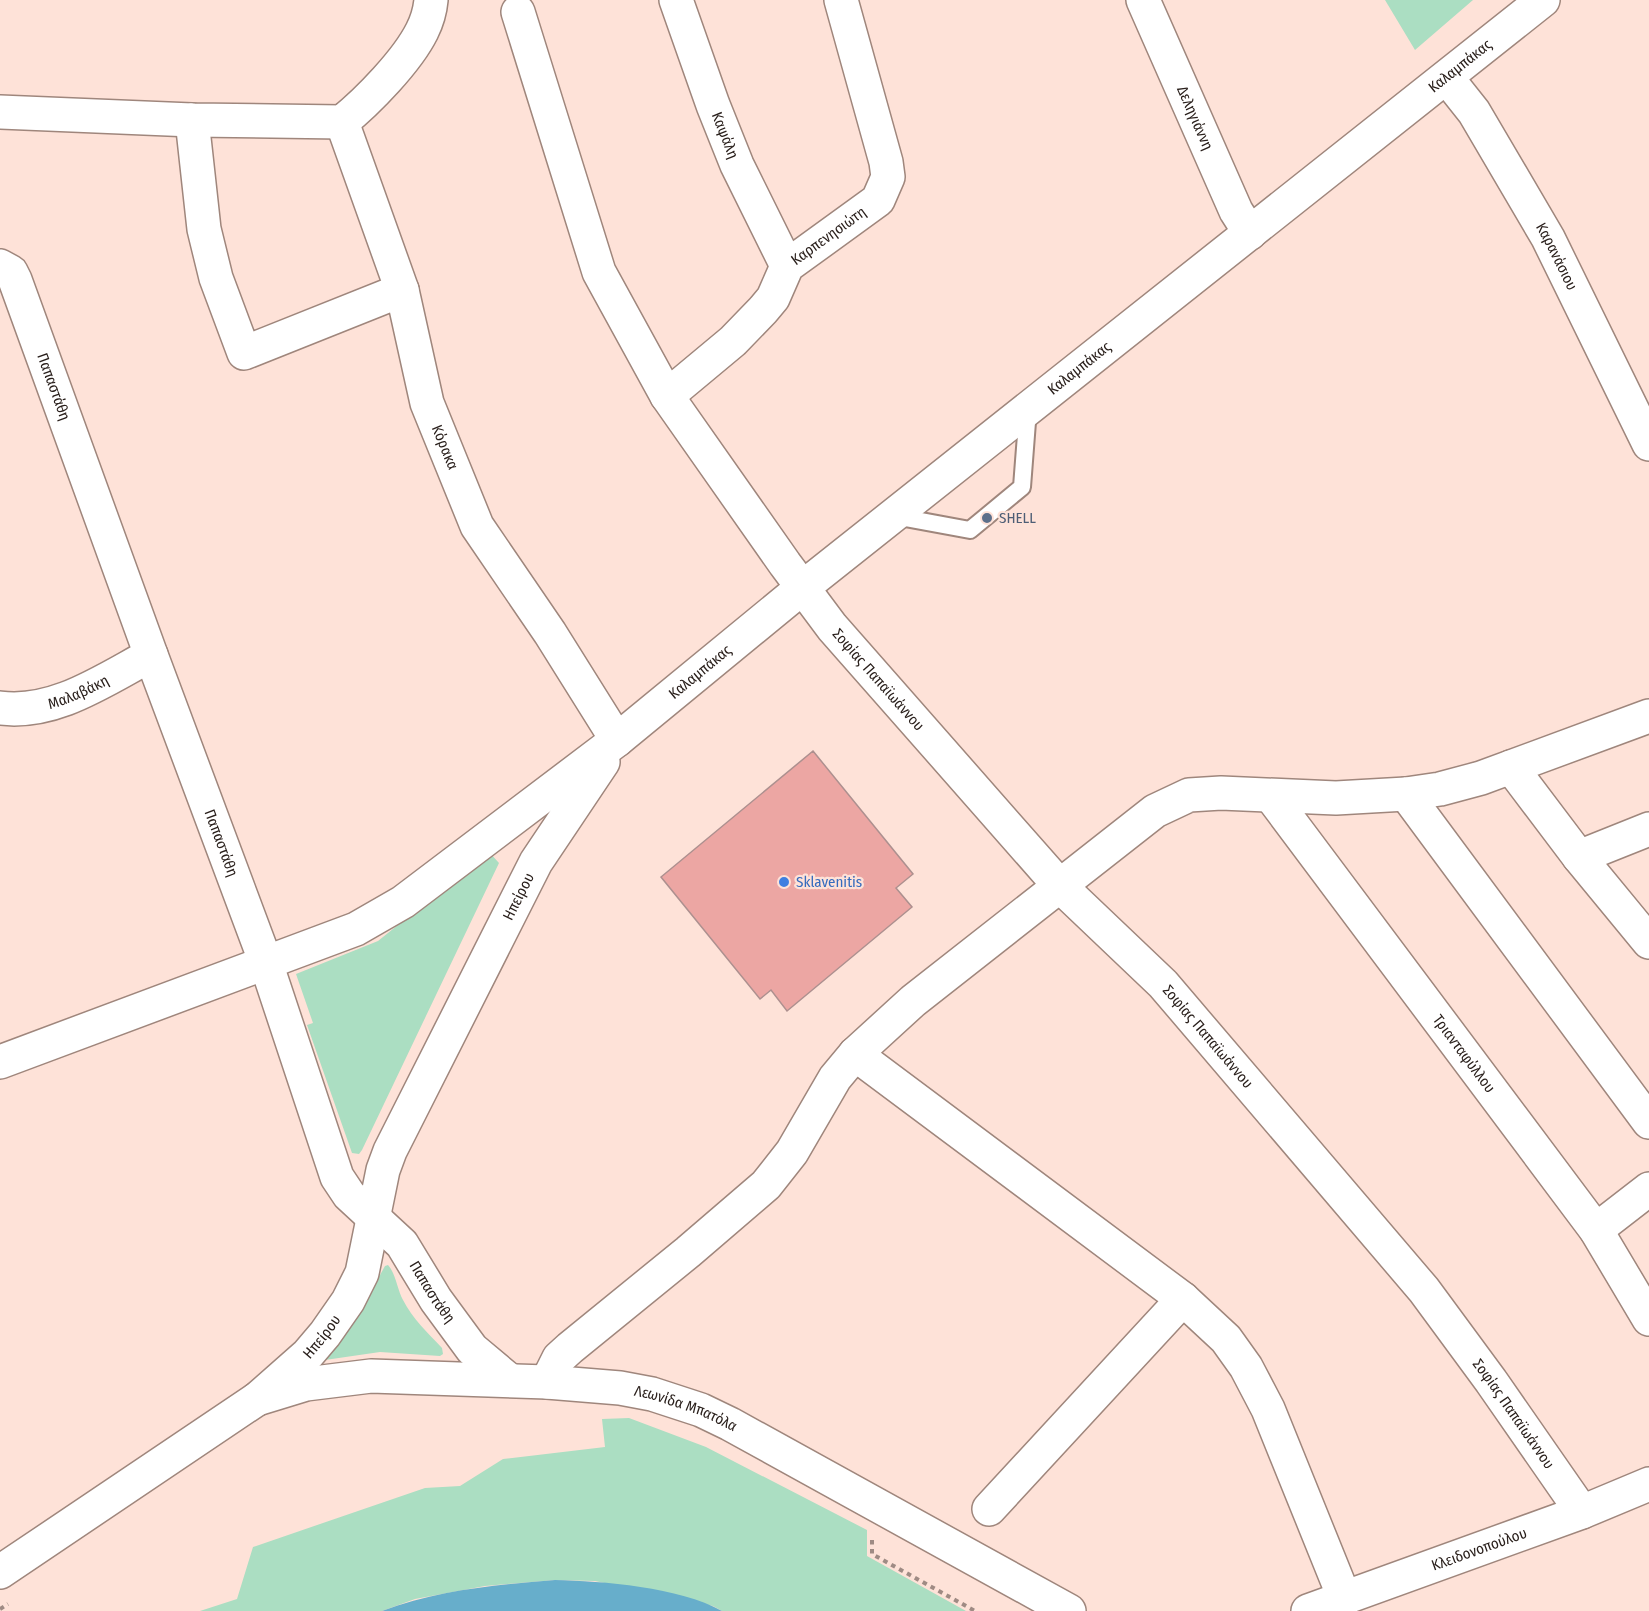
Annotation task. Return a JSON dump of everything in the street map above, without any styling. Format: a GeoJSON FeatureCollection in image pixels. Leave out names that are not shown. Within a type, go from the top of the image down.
{"type":"FeatureCollection","features":[{"type":"Feature","properties":{"kind":"street"},"geometry":{"type":"LineString","coordinates":[[0,112],[192,120],[342,122],[368,98],[422,33],[429,16],[431,0]]}},
{"type":"Feature","properties":{"kind":"street","name":"Καψάλη"},"geometry":{"type":"LineString","coordinates":[[676,0],[737,165],[787,266]]}},
{"type":"Feature","properties":{"kind":"street","name":"Καρπενησιώτη"},"geometry":{"type":"LineString","coordinates":[[667,396],[733,341],[763,310],[773,298],[787,266],[878,200],[888,177],[886,162],[841,0]]}},
{"type":"Feature","properties":{"kind":"street","name":"Δεληγιάννη"},"geometry":{"type":"LineString","coordinates":[[1143,0],[1236,211],[1250,233]]}},
{"type":"Feature","properties":{"kind":"street","name":"Καλαμπάκας"},"geometry":{"type":"LineString","coordinates":[[617,740],[802,588],[1543,0]]}},
{"type":"Feature","properties":{"kind":"street","name":"Σοφίας Παπαϊωάννου"},"geometry":{"type":"LineString","coordinates":[[518,12],[599,272],[667,396],[802,588],[832,627],[1059,885],[1163,984],[1424,1290],[1582,1512]]}},
{"type":"Feature","properties":{"kind":"street","name":"Καρανάσιου"},"geometry":{"type":"LineString","coordinates":[[1447,78],[1474,112],[1548,238],[1649,444]]}},
{"type":"Feature","properties":{"kind":"street"},"geometry":{"type":"LineString","coordinates":[[192,120],[204,229],[216,278],[244,353],[402,290]]}},
{"type":"Feature","properties":{"kind":"street","name":"Κόρακα"},"geometry":{"type":"LineString","coordinates":[[342,122],[402,290],[427,403],[477,526],[550,633],[617,740]]}},
{"type":"Feature","properties":{"kind":"street","name":"Παπαστάθη"},"geometry":{"type":"LineString","coordinates":[[0,266],[11,272],[15,280],[266,963],[332,1165],[349,1195],[402,1244],[457,1331],[488,1364],[509,1380]]}},
{"type":"Feature","properties":{"kind":"street","name":"Μαλαβάκη"},"geometry":{"type":"LineString","coordinates":[[0,708],[25,709],[45,706],[91,687],[151,655]]}},
{"type":"Feature","properties":{"kind":"street"},"geometry":{"type":"LineString","coordinates":[[547,1382],[559,1358],[570,1348],[766,1185],[792,1152],[835,1078],[855,1054],[913,1001],[1155,811],[1189,795],[1221,793],[1336,798],[1406,794],[1440,789],[1511,767],[1649,716]]}},
{"type":"Feature","properties":{"kind":"street"},"geometry":{"type":"LineString","coordinates":[[0,1062],[356,929],[403,902],[617,740]]}},
{"type":"Feature","properties":{"kind":"street","name":"Ηπείρου"},"geometry":{"type":"LineString","coordinates":[[8,1585],[257,1399],[308,1354],[325,1334],[348,1301],[362,1273],[383,1170],[390,1151],[536,862],[617,740]]}},
{"type":"Feature","properties":{"kind":"street"},"geometry":{"type":"LineString","coordinates":[[1511,767],[1579,857],[1649,942]]}},
{"type":"Feature","properties":{"kind":"street"},"geometry":{"type":"LineString","coordinates":[[1406,794],[1649,1122]]}},
{"type":"Feature","properties":{"kind":"street","name":"Τριανταφύλλου"},"geometry":{"type":"LineString","coordinates":[[1271,796],[1596,1230],[1649,1319]]}},
{"type":"Feature","properties":{"kind":"street"},"geometry":{"type":"LineString","coordinates":[[1579,857],[1649,829]]}},
{"type":"Feature","properties":{"kind":"street"},"geometry":{"type":"LineString","coordinates":[[855,1054],[1183,1299],[1226,1339],[1246,1367],[1268,1409],[1344,1597]]}},
{"type":"Feature","properties":{"kind":"street"},"geometry":{"type":"LineString","coordinates":[[1596,1230],[1649,1189]]}},
{"type":"Feature","properties":{"kind":"street"},"geometry":{"type":"LineString","coordinates":[[989,1509],[1183,1299]]}},
{"type":"Feature","properties":{"kind":"street","name":"Λεωνίδα Μπατόλα"},"geometry":{"type":"LineString","coordinates":[[257,1399],[306,1384],[353,1377],[427,1376],[547,1382],[620,1388],[652,1394],[701,1410],[749,1434],[1069,1611]]}},
{"type":"Feature","properties":{"kind":"street","name":"Κλειδονοπούλου"},"geometry":{"type":"LineString","coordinates":[[1308,1611],[1582,1512],[1649,1484]]}},
{"type":"Feature","properties":{"kind":"lane"},"geometry":{"type":"LineString","coordinates":[[893,516],[970,530],[1022,487],[1028,409]]}},
{"type":"Feature","properties":{"kind":"path"},"geometry":{"type":"LineString","coordinates":[[872,1537],[872,1554],[975,1611]]}},
{"type":"Feature","properties":{"kind":"path"},"geometry":{"type":"LineString","coordinates":[[0,1610],[8,1585]]}},
{"type":"Feature","properties":{"kind":"green space"},"geometry":{"type":"Polygon","coordinates":[[[1385,0],[1473,0],[1415,50],[1385,0]]]}},
{"type":"Feature","properties":{"kind":"green space"},"geometry":{"type":"Polygon","coordinates":[[[489,852],[499,863],[362,1150],[359,1154],[352,1153],[307,1025],[313,1023],[296,974],[378,941],[489,852]]]}},
{"type":"Feature","properties":{"kind":"green space"},"geometry":{"type":"Polygon","coordinates":[[[388,1265],[407,1307],[442,1348],[443,1354],[440,1356],[380,1352],[325,1360],[322,1358],[360,1311],[385,1266],[388,1265]]]}},
{"type":"Feature","properties":{"kind":"green space"},"geometry":{"type":"Polygon","coordinates":[[[629,1418],[706,1447],[867,1530],[867,1556],[966,1611],[722,1611],[713,1606],[595,1581],[555,1580],[485,1586],[415,1599],[382,1611],[200,1611],[237,1599],[253,1547],[425,1488],[460,1486],[503,1459],[605,1447],[602,1419],[629,1418]]]}},
{"type":"Feature","properties":{"kind":"water"},"geometry":{"type":"Polygon","coordinates":[[[555,1580],[618,1584],[663,1591],[685,1596],[722,1611],[382,1611],[446,1593],[489,1586],[555,1580]]]}},
{"type":"Feature","properties":{"kind":"building","name":"Sklavenitis"},"geometry":{"type":"Polygon","coordinates":[[[813,751],[913,874],[896,888],[912,907],[787,1011],[771,990],[760,999],[661,877],[813,751]]]}},
{"type":"Feature","properties":{"kind":"place","name":"SHELL"},"geometry":{"type":"Point","coordinates":[987,518]}},
{"type":"Feature","properties":{"kind":"place","name":"Sklavenitis"},"geometry":{"type":"Point","coordinates":[784,882]}}]}
